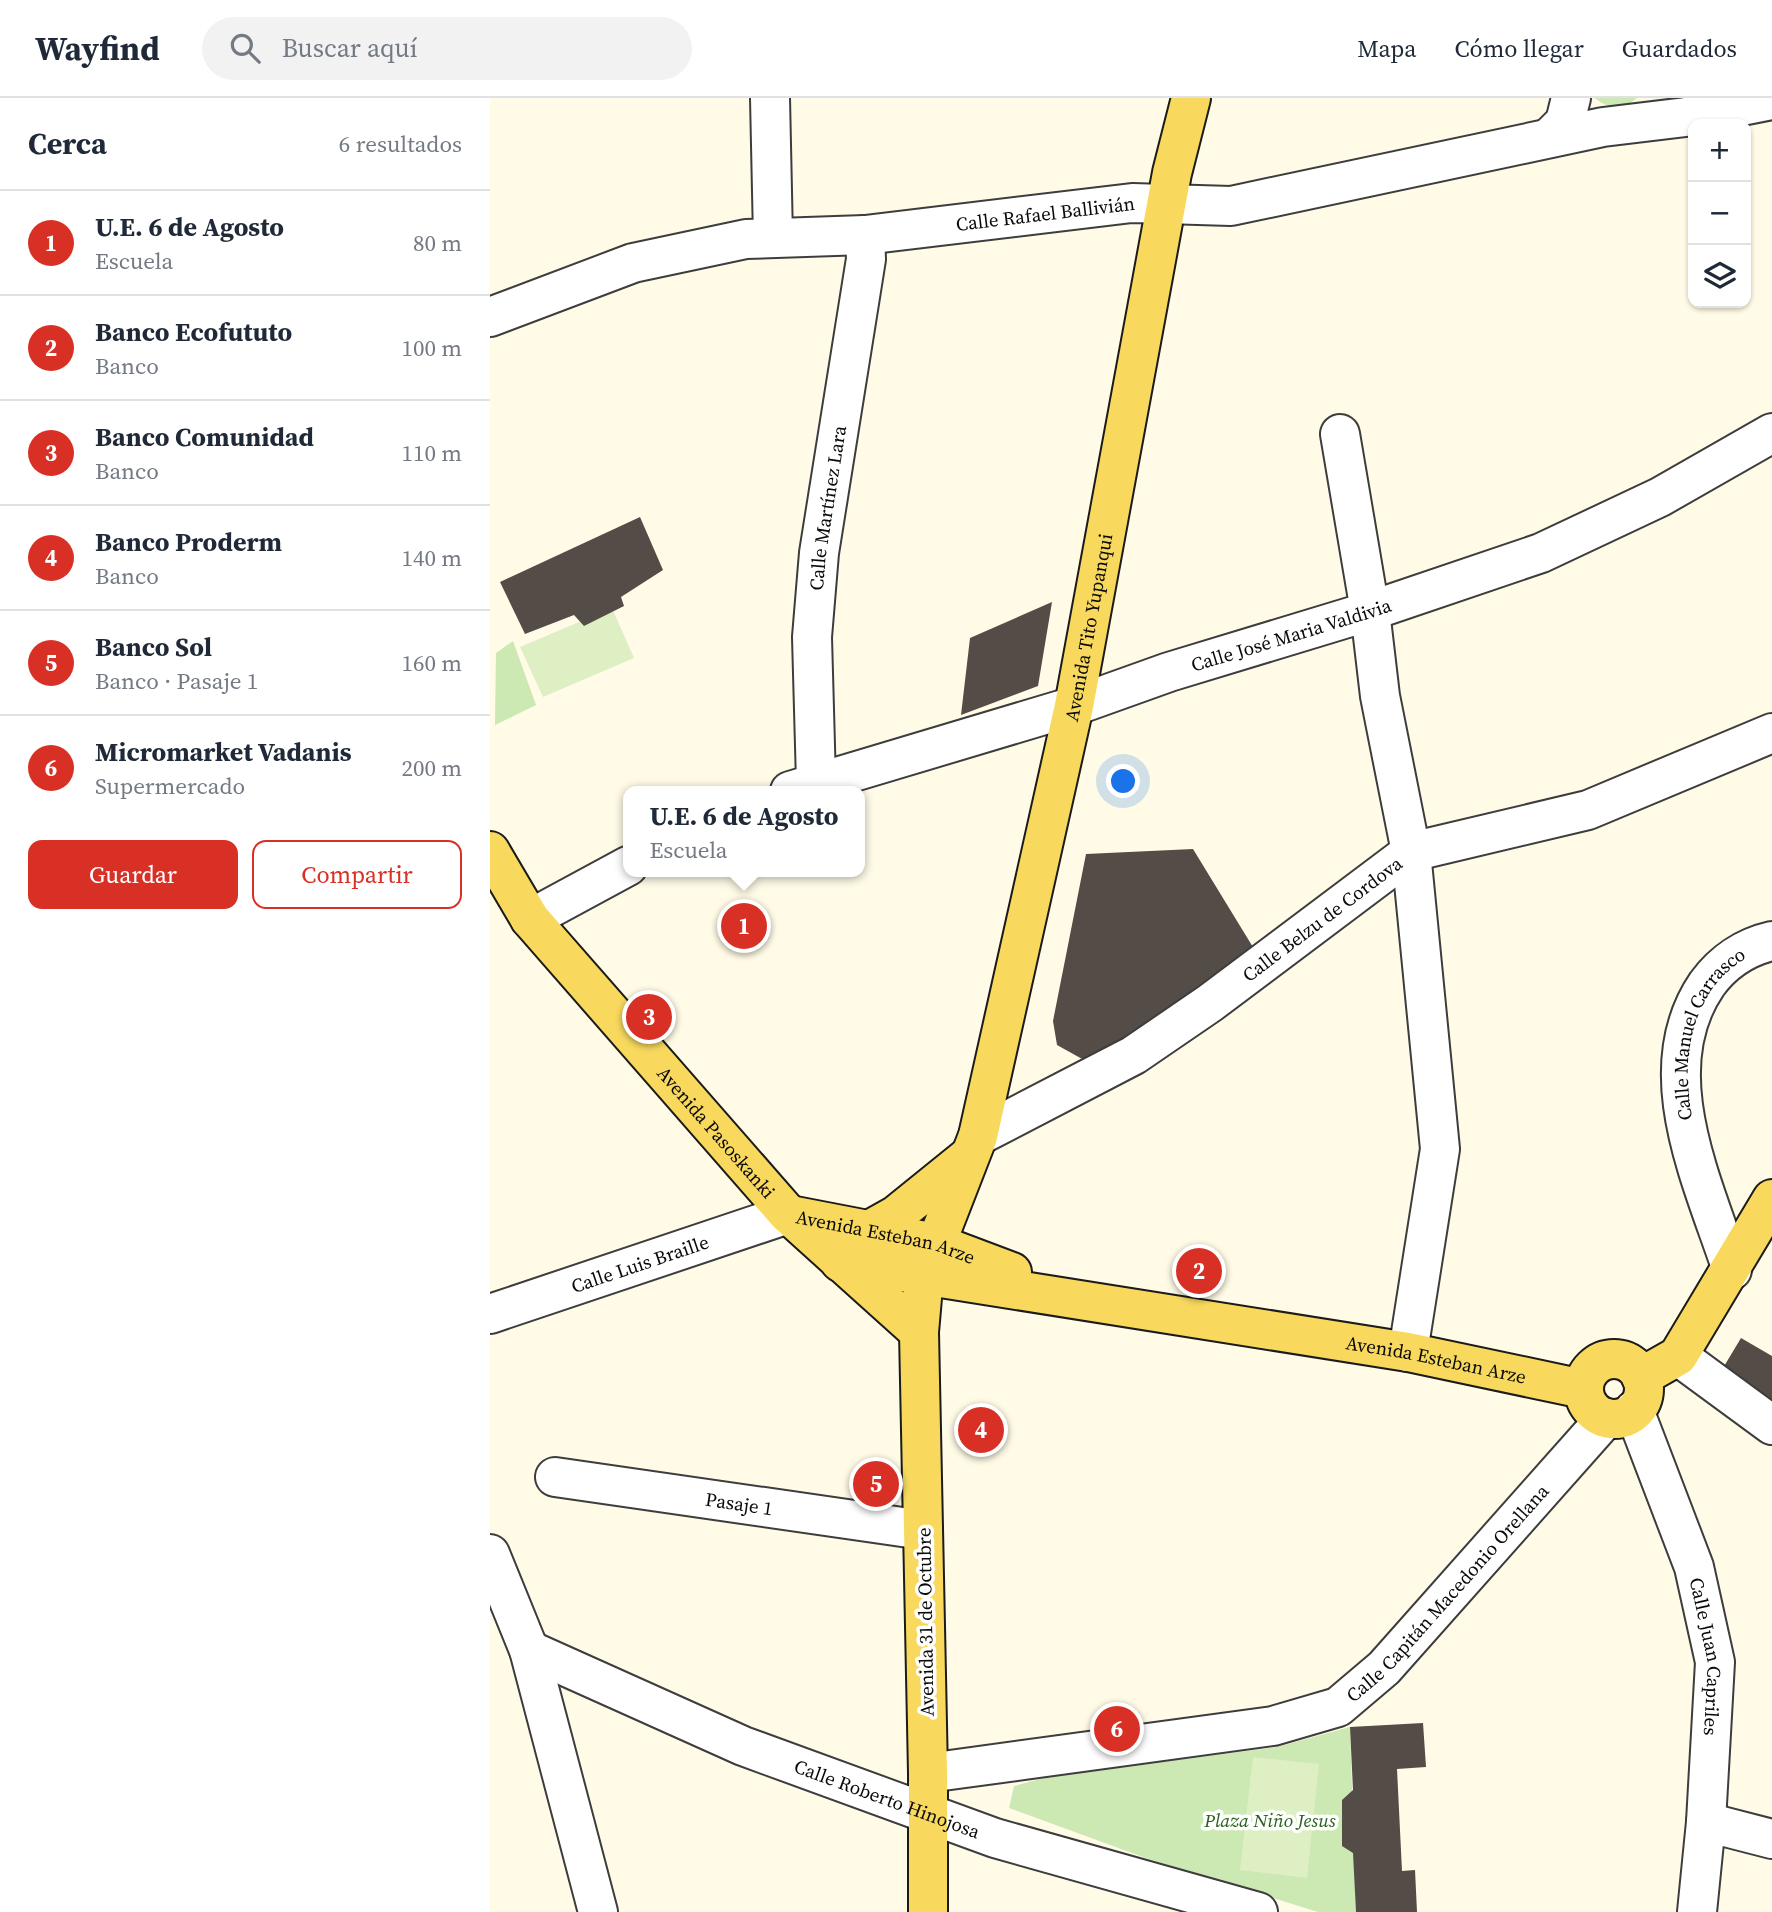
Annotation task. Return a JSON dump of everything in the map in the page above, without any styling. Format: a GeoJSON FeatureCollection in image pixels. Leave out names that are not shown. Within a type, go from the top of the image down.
{"type":"FeatureCollection","features":[{"type":"Feature","properties":{"kind":"main road","name":"Avenida Tito Yupanqui"},"geometry":{"type":"LineString","coordinates":[[930,1259],[974,1145],[1074,706],[1167,205],[1191,98]]}},
{"type":"Feature","properties":{"kind":"main road","name":"Avenida Pasoskanki"},"geometry":{"type":"LineString","coordinates":[[490,851],[530,919],[788,1214]]}},
{"type":"Feature","properties":{"kind":"main road"},"geometry":{"type":"LineString","coordinates":[[871,1229],[896,1215],[974,1145]]}},
{"type":"Feature","properties":{"kind":"main road"},"geometry":{"type":"LineString","coordinates":[[1616,1399],[1678,1356],[1732,1270],[1772,1199]]}},
{"type":"Feature","properties":{"kind":"main road","name":"Avenida Esteban Arze"},"geometry":{"type":"LineString","coordinates":[[788,1214],[840,1262],[930,1259]]}},
{"type":"Feature","properties":{"kind":"main road","name":"Avenida Esteban Arze"},"geometry":{"type":"LineString","coordinates":[[788,1214],[834,1225],[871,1229],[930,1259],[1079,1298],[1408,1352],[1616,1399]]}},
{"type":"Feature","properties":{"kind":"main road","name":"Avenida 31 de Octubre"},"geometry":{"type":"LineString","coordinates":[[928,1912],[928,1773],[919,1332],[930,1259]]}},
{"type":"Feature","properties":{"kind":"main road"},"geometry":{"type":"LineString","coordinates":[[840,1262],[919,1332]]}},
{"type":"Feature","properties":{"kind":"street"},"geometry":{"type":"LineString","coordinates":[[770,98],[773,237]]}},
{"type":"Feature","properties":{"kind":"street"},"geometry":{"type":"LineString","coordinates":[[1549,138],[1565,121],[1572,100],[1603,127]]}},
{"type":"Feature","properties":{"kind":"street"},"geometry":{"type":"LineString","coordinates":[[1663,108],[1772,100]]}},
{"type":"Feature","properties":{"kind":"street","name":"Calle Rafael Ballivián"},"geometry":{"type":"LineString","coordinates":[[490,317],[633,263],[746,239],[864,235],[1132,203],[1231,206],[1603,127],[1663,108]]}},
{"type":"Feature","properties":{"kind":"street","name":"Calle Martínez Lara"},"geometry":{"type":"LineString","coordinates":[[803,786],[819,553],[866,259],[864,235]]}},
{"type":"Feature","properties":{"kind":"street","name":"Calle José Maria Valdivia"},"geometry":{"type":"LineString","coordinates":[[806,786],[1074,706],[1169,672],[1370,611],[1541,553],[1660,497],[1772,433]]}},
{"type":"Feature","properties":{"kind":"street"},"geometry":{"type":"LineString","coordinates":[[1340,435],[1370,611],[1380,696],[1411,852],[1440,1149],[1408,1352]]}},
{"type":"Feature","properties":{"kind":"street","name":"Calle Belzu de Cordova"},"geometry":{"type":"LineString","coordinates":[[974,1145],[1134,1055],[1210,1003],[1411,852],[1588,810],[1772,733]]}},
{"type":"Feature","properties":{"kind":"street"},"geometry":{"type":"LineString","coordinates":[[530,919],[623,869]]}},
{"type":"Feature","properties":{"kind":"street","name":"Calle Manuel Carrasco"},"geometry":{"type":"LineString","coordinates":[[1732,1270],[1684,1117],[1680,1051],[1691,1008],[1715,974],[1751,946],[1772,941]]}},
{"type":"Feature","properties":{"kind":"street","name":"Calle Luis Braille"},"geometry":{"type":"LineString","coordinates":[[490,1314],[788,1214]]}},
{"type":"Feature","properties":{"kind":"street"},"geometry":{"type":"LineString","coordinates":[[1678,1356],[1772,1425]]}},
{"type":"Feature","properties":{"kind":"street","name":"Calle Capitán Macedonio Orellana"},"geometry":{"type":"LineString","coordinates":[[928,1773],[1273,1726],[1338,1707],[1384,1668],[1616,1399]]}},
{"type":"Feature","properties":{"kind":"street","name":"Calle Juan Capriles"},"geometry":{"type":"LineString","coordinates":[[1616,1399],[1694,1567],[1715,1662],[1706,1822],[1697,1912]]}},
{"type":"Feature","properties":{"kind":"street","name":"Pasaje 1"},"geometry":{"type":"LineString","coordinates":[[555,1477],[923,1530]]}},
{"type":"Feature","properties":{"kind":"street"},"geometry":{"type":"LineString","coordinates":[[490,1554],[529,1650],[598,1912]]}},
{"type":"Feature","properties":{"kind":"street","name":"Calle Roberto Hinojosa"},"geometry":{"type":"LineString","coordinates":[[529,1650],[743,1746],[928,1811],[995,1838],[1258,1912]]}},
{"type":"Feature","properties":{"kind":"street"},"geometry":{"type":"LineString","coordinates":[[1706,1822],[1772,1839]]}},
{"type":"Feature","properties":{"kind":"green space"},"geometry":{"type":"Polygon","coordinates":[[[1595,98],[1637,98],[1626,105],[1616,107],[1595,98]]]}},
{"type":"Feature","properties":{"kind":"green space"},"geometry":{"type":"Polygon","coordinates":[[[612,608],[634,658],[543,697],[520,647],[612,608]]]}},
{"type":"Feature","properties":{"kind":"green space"},"geometry":{"type":"Polygon","coordinates":[[[513,641],[536,705],[495,725],[496,653],[513,641]]]}},
{"type":"Feature","properties":{"kind":"green space","name":"Plaza Niño Jesus"},"geometry":{"type":"Polygon","coordinates":[[[1350,1727],[1356,1912],[1318,1912],[1143,1857],[1009,1808],[1014,1786],[1051,1776],[1277,1747],[1350,1727]]]}},
{"type":"Feature","properties":{"kind":"green space"},"geometry":{"type":"Polygon","coordinates":[[[1253,1757],[1319,1764],[1307,1878],[1240,1870],[1253,1757]]]}},
{"type":"Feature","properties":{"kind":"building"},"geometry":{"type":"Polygon","coordinates":[[[640,517],[663,570],[621,597],[624,606],[584,626],[574,615],[525,634],[500,582],[640,517]]]}},
{"type":"Feature","properties":{"kind":"building"},"geometry":{"type":"Polygon","coordinates":[[[1052,602],[1038,686],[961,715],[970,638],[1052,602]]]}},
{"type":"Feature","properties":{"kind":"building"},"geometry":{"type":"Polygon","coordinates":[[[1193,849],[1259,957],[1112,1054],[1084,1060],[1057,1045],[1053,1021],[1086,854],[1193,849]]]}},
{"type":"Feature","properties":{"kind":"building"},"geometry":{"type":"Polygon","coordinates":[[[1741,1338],[1772,1356],[1772,1418],[1720,1373],[1741,1338]]]}},
{"type":"Feature","properties":{"kind":"building"},"geometry":{"type":"Polygon","coordinates":[[[1423,1723],[1426,1767],[1397,1769],[1402,1871],[1415,1870],[1417,1912],[1356,1912],[1353,1853],[1342,1846],[1342,1800],[1353,1790],[1350,1727],[1423,1723]]]}},
{"type":"Feature","properties":{"kind":"place","name":"U.E. 6 de Agosto"},"geometry":{"type":"Point","coordinates":[744,926]}},
{"type":"Feature","properties":{"kind":"place","name":"Banco Comunidad"},"geometry":{"type":"Point","coordinates":[649,1017]}},
{"type":"Feature","properties":{"kind":"place","name":"Banco Ecofututo"},"geometry":{"type":"Point","coordinates":[1199,1271]}},
{"type":"Feature","properties":{"kind":"place","name":"Banco Proderm"},"geometry":{"type":"Point","coordinates":[981,1430]}},
{"type":"Feature","properties":{"kind":"place","name":"Banco Sol"},"geometry":{"type":"Point","coordinates":[876,1484]}},
{"type":"Feature","properties":{"kind":"place","name":"Micromarket Vadanis"},"geometry":{"type":"Point","coordinates":[1117,1729]}}]}
